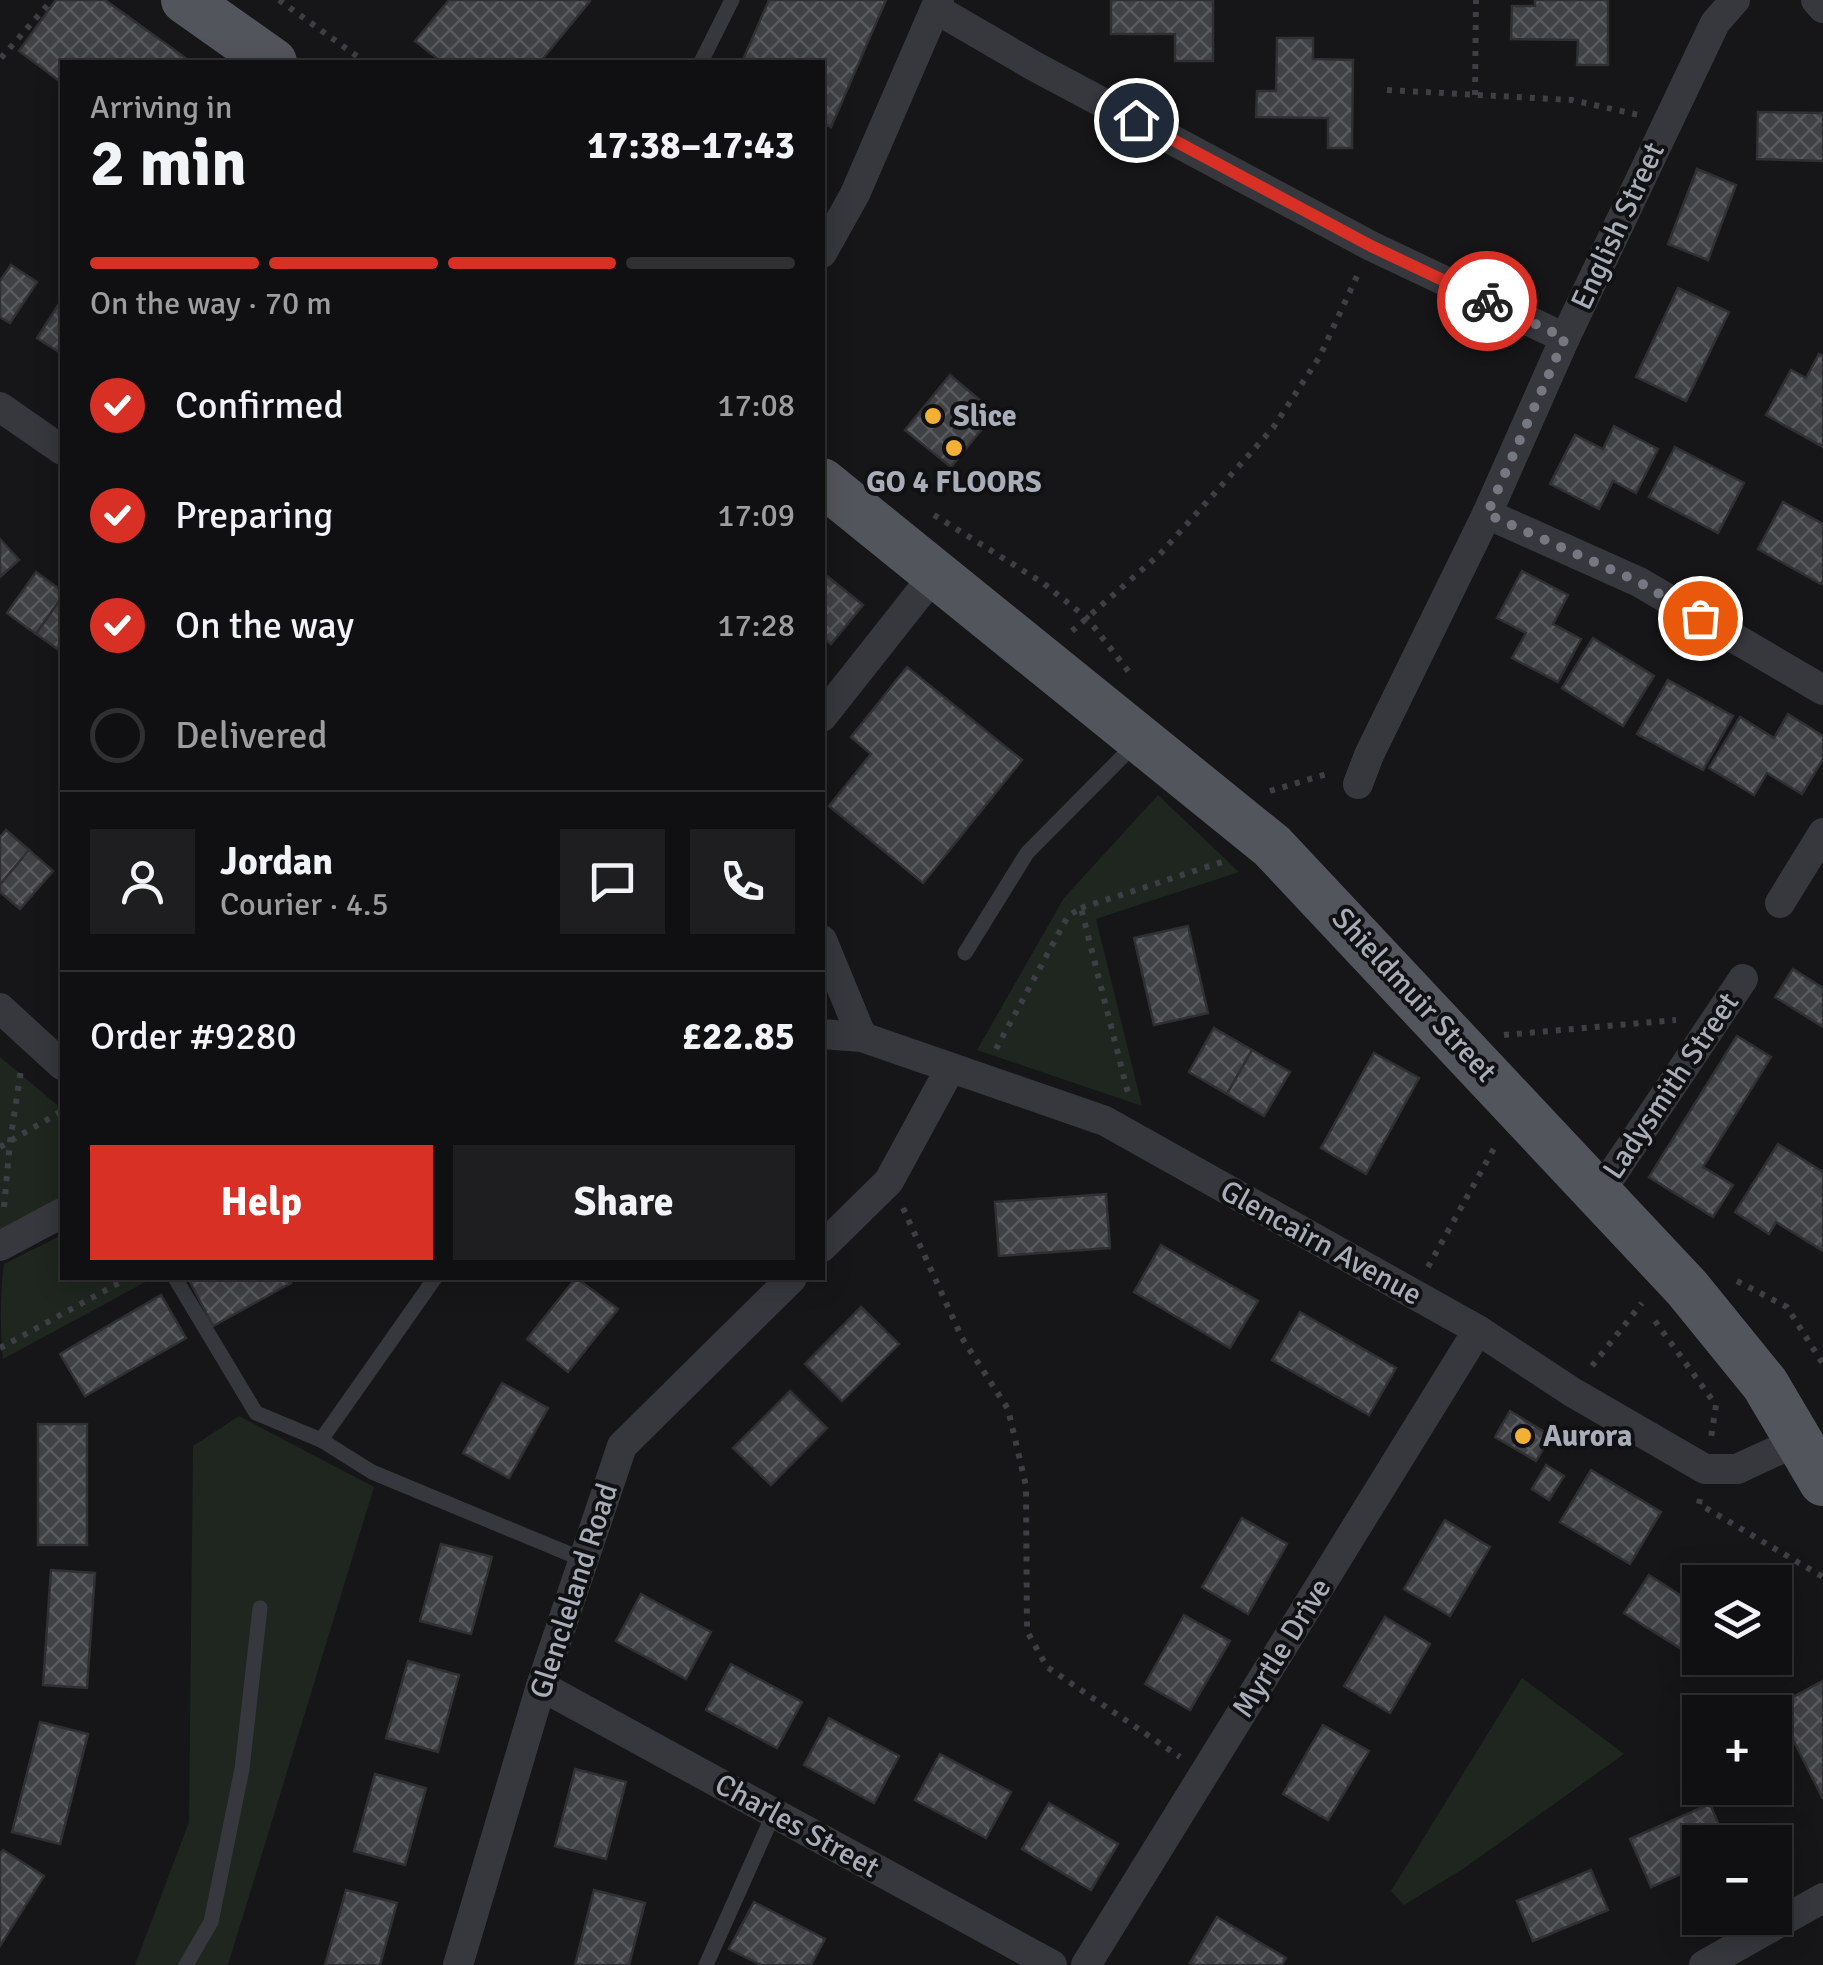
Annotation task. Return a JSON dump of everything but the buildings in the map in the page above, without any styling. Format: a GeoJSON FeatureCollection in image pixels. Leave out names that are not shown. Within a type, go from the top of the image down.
{"type":"FeatureCollection","features":[{"type":"Feature","properties":{"kind":"main road"},"geometry":{"type":"LineString","coordinates":[[185,0],[270,60]]}},
{"type":"Feature","properties":{"kind":"main road","name":"Shieldmuir Street"},"geometry":{"type":"LineString","coordinates":[[825,484],[1272,846],[1688,1288],[1766,1384],[1823,1482]]}},
{"type":"Feature","properties":{"kind":"street","name":"English Street"},"geometry":{"type":"LineString","coordinates":[[1358,784],[1714,23],[1735,0]]}},
{"type":"Feature","properties":{"kind":"street"},"geometry":{"type":"LineString","coordinates":[[1816,0],[1823,8]]}},
{"type":"Feature","properties":{"kind":"street"},"geometry":{"type":"LineString","coordinates":[[825,244],[856,194],[938,4],[1034,66],[1371,246],[1565,338]]}},
{"type":"Feature","properties":{"kind":"street"},"geometry":{"type":"LineString","coordinates":[[0,408],[60,449]]}},
{"type":"Feature","properties":{"kind":"street"},"geometry":{"type":"LineString","coordinates":[[1487,514],[1639,582],[1823,690]]}},
{"type":"Feature","properties":{"kind":"street"},"geometry":{"type":"LineString","coordinates":[[825,713],[935,574]]}},
{"type":"Feature","properties":{"kind":"street"},"geometry":{"type":"LineString","coordinates":[[1780,903],[1823,833]]}},
{"type":"Feature","properties":{"kind":"street"},"geometry":{"type":"LineString","coordinates":[[825,947],[862,1037]]}},
{"type":"Feature","properties":{"kind":"street","name":"Ladysmith Street"},"geometry":{"type":"LineString","coordinates":[[1599,1194],[1743,979]]}},
{"type":"Feature","properties":{"kind":"street"},"geometry":{"type":"LineString","coordinates":[[0,1008],[60,1063]]}},
{"type":"Feature","properties":{"kind":"street","name":"Glencairn Avenue"},"geometry":{"type":"LineString","coordinates":[[825,1034],[862,1037],[1105,1121],[1478,1330],[1572,1392],[1705,1470]]}},
{"type":"Feature","properties":{"kind":"street"},"geometry":{"type":"LineString","coordinates":[[825,1244],[889,1181],[950,1069]]}},
{"type":"Feature","properties":{"kind":"street"},"geometry":{"type":"LineString","coordinates":[[0,1246],[60,1214]]}},
{"type":"Feature","properties":{"kind":"street","name":"Glencleland Road"},"geometry":{"type":"LineString","coordinates":[[458,1965],[542,1686],[622,1446],[790,1280]]}},
{"type":"Feature","properties":{"kind":"street","name":"Myrtle Drive"},"geometry":{"type":"LineString","coordinates":[[1086,1965],[1478,1330]]}},
{"type":"Feature","properties":{"kind":"street"},"geometry":{"type":"LineString","coordinates":[[1705,1470],[1737,1469],[1798,1441]]}},
{"type":"Feature","properties":{"kind":"street","name":"Charles Street"},"geometry":{"type":"LineString","coordinates":[[542,1686],[1052,1965]]}},
{"type":"Feature","properties":{"kind":"street"},"geometry":{"type":"LineString","coordinates":[[1704,1965],[1823,1898]]}},
{"type":"Feature","properties":{"kind":"lane"},"geometry":{"type":"LineString","coordinates":[[702,60],[732,0]]}},
{"type":"Feature","properties":{"kind":"lane"},"geometry":{"type":"LineString","coordinates":[[965,953],[1027,853],[1140,739]]}},
{"type":"Feature","properties":{"kind":"lane"},"geometry":{"type":"LineString","coordinates":[[176,1280],[256,1413],[322,1440],[372,1472],[584,1560]]}},
{"type":"Feature","properties":{"kind":"lane"},"geometry":{"type":"LineString","coordinates":[[322,1440],[434,1280]]}},
{"type":"Feature","properties":{"kind":"lane"},"geometry":{"type":"LineString","coordinates":[[186,1965],[211,1922],[242,1769],[260,1608]]}},
{"type":"Feature","properties":{"kind":"lane"},"geometry":{"type":"LineString","coordinates":[[706,1965],[774,1813]]}},
{"type":"Feature","properties":{"kind":"path"},"geometry":{"type":"LineString","coordinates":[[2,58],[52,0]]}},
{"type":"Feature","properties":{"kind":"path"},"geometry":{"type":"LineString","coordinates":[[280,0],[362,60]]}},
{"type":"Feature","properties":{"kind":"path"},"geometry":{"type":"LineString","coordinates":[[1475,95],[1476,0]]}},
{"type":"Feature","properties":{"kind":"path"},"geometry":{"type":"LineString","coordinates":[[1387,90],[1572,100],[1668,122]]}},
{"type":"Feature","properties":{"kind":"path"},"geometry":{"type":"LineString","coordinates":[[1041,658],[1160,554],[1273,428],[1320,356],[1371,246]]}},
{"type":"Feature","properties":{"kind":"path"},"geometry":{"type":"LineString","coordinates":[[980,1079],[1068,916],[1081,908],[1225,861]]}},
{"type":"Feature","properties":{"kind":"path"},"geometry":{"type":"LineString","coordinates":[[1081,908],[1136,1138]]}},
{"type":"Feature","properties":{"kind":"path"},"geometry":{"type":"LineString","coordinates":[[1456,1039],[1717,1018]]}},
{"type":"Feature","properties":{"kind":"path"},"geometry":{"type":"LineString","coordinates":[[0,1246],[10,1142],[30,1035]]}},
{"type":"Feature","properties":{"kind":"path"},"geometry":{"type":"LineString","coordinates":[[1412,1294],[1518,1106]]}},
{"type":"Feature","properties":{"kind":"path"},"geometry":{"type":"LineString","coordinates":[[0,1147],[60,1113]]}},
{"type":"Feature","properties":{"kind":"path"},"geometry":{"type":"LineString","coordinates":[[889,1181],[962,1338],[1008,1409],[1026,1486],[1027,1632],[1046,1667],[1204,1773]]}},
{"type":"Feature","properties":{"kind":"path"},"geometry":{"type":"LineString","coordinates":[[0,1348],[124,1280]]}},
{"type":"Feature","properties":{"kind":"path"},"geometry":{"type":"LineString","coordinates":[[1572,1392],[1641,1302],[1716,1405],[1699,1504],[1823,1577]]}},
{"type":"Feature","properties":{"kind":"shaded area"},"geometry":{"type":"Polygon","coordinates":[[[1158,795],[1239,872],[1096,919],[1142,1106],[977,1050],[1064,898],[1158,795]]]}},
{"type":"Feature","properties":{"kind":"shaded area"},"geometry":{"type":"Polygon","coordinates":[[[0,1057],[60,1107],[60,1200],[0,1234],[0,1057]]]}},
{"type":"Feature","properties":{"kind":"shaded area"},"geometry":{"type":"Polygon","coordinates":[[[60,1236],[60,1280],[149,1280],[3,1359],[4,1264],[60,1236]]]}},
{"type":"Feature","properties":{"kind":"shaded area"},"geometry":{"type":"Polygon","coordinates":[[[239,1416],[374,1487],[228,1965],[135,1965],[189,1822],[193,1446],[239,1416]]]}},
{"type":"Feature","properties":{"kind":"shaded area"},"geometry":{"type":"Polygon","coordinates":[[[1522,1678],[1624,1754],[1463,1869],[1404,1905],[1391,1891],[1522,1678]]]}},
{"type":"Feature","properties":{"kind":"way so far"},"geometry":{"type":"LineString","coordinates":[[1487,301],[1565,338],[1487,514],[1639,582],[1700,618]]}},
{"type":"Feature","properties":{"kind":"place","name":"Slice"},"geometry":{"type":"Point","coordinates":[933,416]}},
{"type":"Feature","properties":{"kind":"place","name":"GO 4 FLOORS"},"geometry":{"type":"Point","coordinates":[954,448]}},
{"type":"Feature","properties":{"kind":"place","name":"Aurora"},"geometry":{"type":"Point","coordinates":[1523,1436]}},
{"type":"Feature","properties":{"kind":"route"},"geometry":{"type":"LineString","coordinates":[[1136,120],[1371,246],[1487,301]]}}]}
